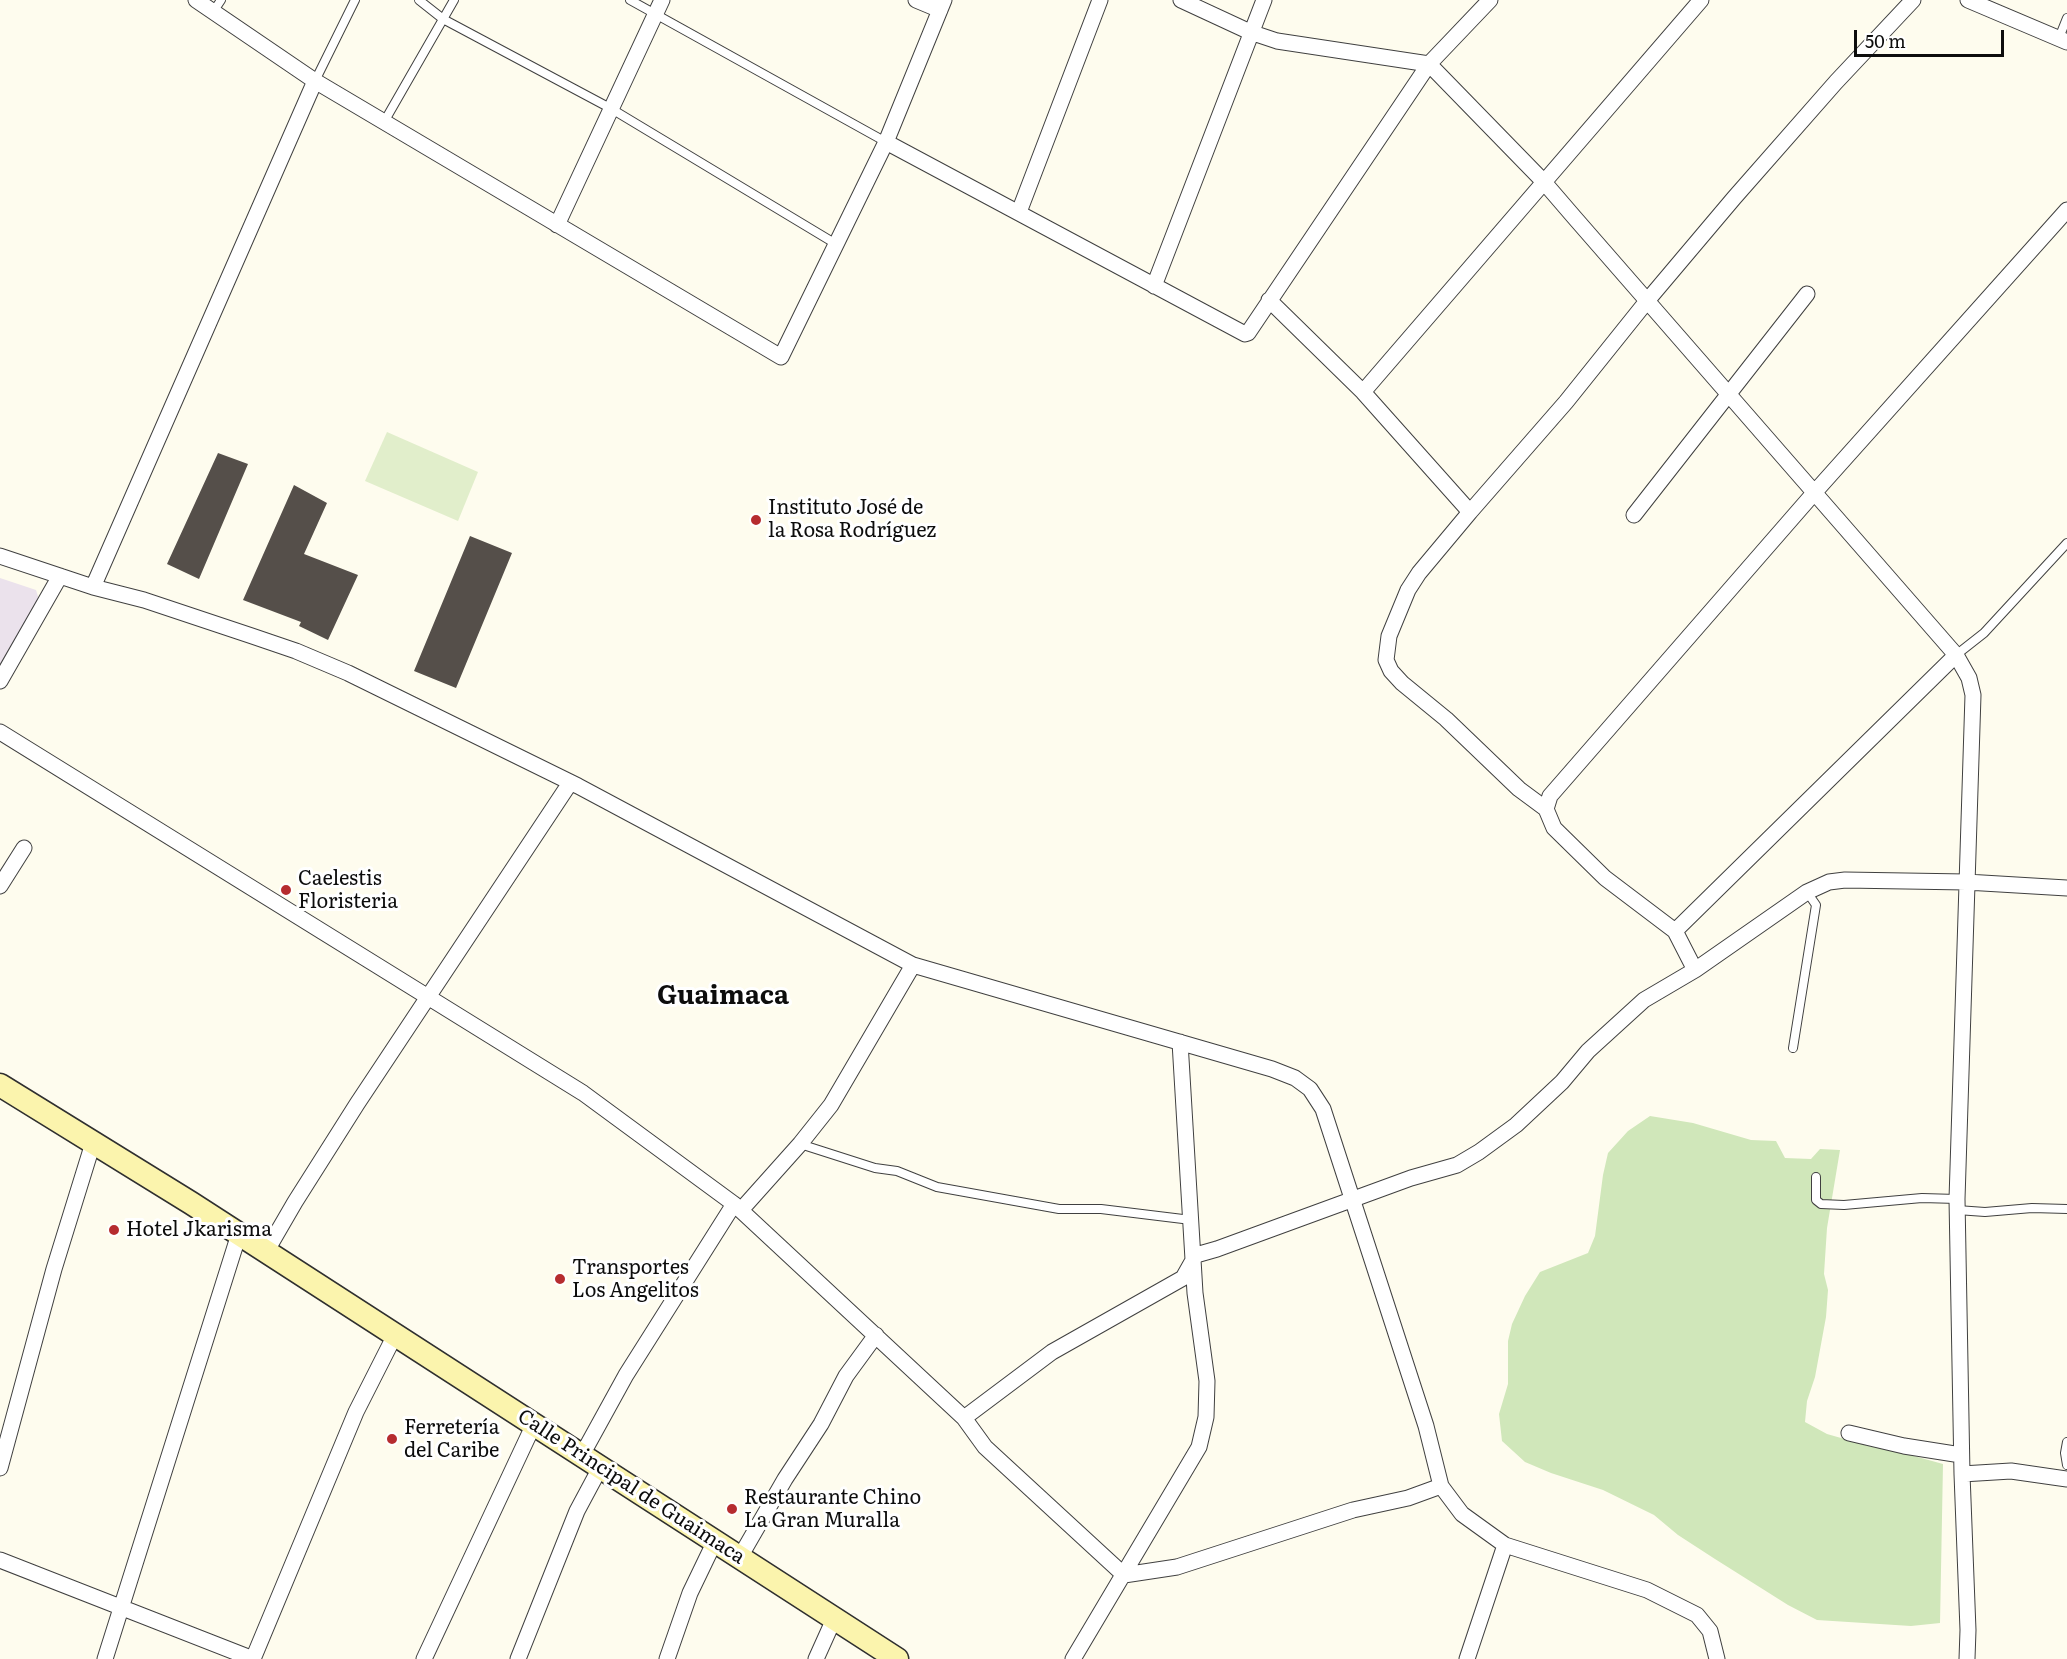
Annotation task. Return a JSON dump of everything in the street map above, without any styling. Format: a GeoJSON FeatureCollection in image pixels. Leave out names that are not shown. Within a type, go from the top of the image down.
{"type":"FeatureCollection","features":[{"type":"Feature","properties":{"kind":"main road","name":"Calle Principal de Guaimaca"},"geometry":{"type":"LineString","coordinates":[[0,1085],[239,1234],[897,1659]]}},
{"type":"Feature","properties":{"kind":"street"},"geometry":{"type":"LineString","coordinates":[[196,0],[217,6],[315,81],[781,357],[886,142],[942,5],[916,0]]}},
{"type":"Feature","properties":{"kind":"street"},"geometry":{"type":"LineString","coordinates":[[557,225],[662,0]]}},
{"type":"Feature","properties":{"kind":"street"},"geometry":{"type":"LineString","coordinates":[[1019,212],[1100,0]]}},
{"type":"Feature","properties":{"kind":"street"},"geometry":{"type":"LineString","coordinates":[[1181,0],[1250,32],[1284,42],[1430,64],[1543,181],[1956,655],[1969,678],[1973,695],[1957,1204],[1967,1659]]}},
{"type":"Feature","properties":{"kind":"street"},"geometry":{"type":"LineString","coordinates":[[1154,286],[1264,0]]}},
{"type":"Feature","properties":{"kind":"street"},"geometry":{"type":"LineString","coordinates":[[886,142],[1245,334],[1248,333],[1430,64],[1490,0]]}},
{"type":"Feature","properties":{"kind":"street"},"geometry":{"type":"LineString","coordinates":[[1363,392],[1701,0]]}},
{"type":"Feature","properties":{"kind":"street"},"geometry":{"type":"LineString","coordinates":[[1695,970],[1675,931],[1605,878],[1554,828],[1546,809],[1519,789],[1446,719],[1402,683],[1391,671],[1386,660],[1389,636],[1408,590],[1419,573],[1566,402],[1647,301],[1836,82],[1913,0]]}},
{"type":"Feature","properties":{"kind":"street"},"geometry":{"type":"LineString","coordinates":[[1968,0],[2063,40]]}},
{"type":"Feature","properties":{"kind":"street"},"geometry":{"type":"LineString","coordinates":[[93,586],[315,81]]}},
{"type":"Feature","properties":{"kind":"street"},"geometry":{"type":"LineString","coordinates":[[1546,809],[1550,796],[1814,494],[2067,210]]}},
{"type":"Feature","properties":{"kind":"street"},"geometry":{"type":"LineString","coordinates":[[1634,515],[1807,294]]}},
{"type":"Feature","properties":{"kind":"street"},"geometry":{"type":"LineString","coordinates":[[1269,300],[1363,392],[1470,512]]}},
{"type":"Feature","properties":{"kind":"street"},"geometry":{"type":"LineString","coordinates":[[0,556],[144,600],[296,651],[348,673],[570,783],[913,965],[1272,1069],[1295,1078],[1310,1089],[1323,1109],[1426,1426],[1441,1486],[1462,1514],[1505,1545],[1647,1590],[1697,1615],[1710,1631],[1717,1659]]}},
{"type":"Feature","properties":{"kind":"street"},"geometry":{"type":"LineString","coordinates":[[0,681],[60,576]]}},
{"type":"Feature","properties":{"kind":"street"},"geometry":{"type":"LineString","coordinates":[[1675,931],[1956,655]]}},
{"type":"Feature","properties":{"kind":"street"},"geometry":{"type":"LineString","coordinates":[[0,732],[583,1093],[738,1207],[964,1418],[985,1446],[1124,1575]]}},
{"type":"Feature","properties":{"kind":"street"},"geometry":{"type":"LineString","coordinates":[[266,1252],[338,1133],[570,783]]}},
{"type":"Feature","properties":{"kind":"street"},"geometry":{"type":"LineString","coordinates":[[0,886],[24,848]]}},
{"type":"Feature","properties":{"kind":"street"},"geometry":{"type":"LineString","coordinates":[[964,1418],[1052,1352],[1183,1278],[1196,1255],[1411,1178],[1457,1165],[1479,1152],[1516,1125],[1562,1082],[1588,1052],[1644,1000],[1695,970],[1807,892],[1829,882],[1845,880],[1966,882],[2067,888]]}},
{"type":"Feature","properties":{"kind":"street"},"geometry":{"type":"LineString","coordinates":[[518,1659],[577,1511],[591,1462],[626,1375],[738,1207],[800,1144],[831,1105],[913,965]]}},
{"type":"Feature","properties":{"kind":"street"},"geometry":{"type":"LineString","coordinates":[[1073,1659],[1199,1447],[1206,1418],[1207,1381],[1195,1293],[1180,1042]]}},
{"type":"Feature","properties":{"kind":"street"},"geometry":{"type":"LineString","coordinates":[[0,1468],[54,1269],[93,1143]]}},
{"type":"Feature","properties":{"kind":"street"},"geometry":{"type":"LineString","coordinates":[[105,1659],[239,1234]]}},
{"type":"Feature","properties":{"kind":"street"},"geometry":{"type":"LineString","coordinates":[[0,1560],[253,1659],[356,1412],[395,1335]]}},
{"type":"Feature","properties":{"kind":"street"},"geometry":{"type":"LineString","coordinates":[[740,1557],[785,1479],[821,1424],[846,1376],[876,1335]]}},
{"type":"Feature","properties":{"kind":"street"},"geometry":{"type":"LineString","coordinates":[[424,1659],[534,1424]]}},
{"type":"Feature","properties":{"kind":"street"},"geometry":{"type":"LineString","coordinates":[[1849,1433],[1904,1446],[1961,1455]]}},
{"type":"Feature","properties":{"kind":"street"},"geometry":{"type":"LineString","coordinates":[[1962,1474],[2011,1471],[2067,1479]]}},
{"type":"Feature","properties":{"kind":"street"},"geometry":{"type":"LineString","coordinates":[[1124,1575],[1177,1567],[1353,1510],[1408,1498],[1441,1486]]}},
{"type":"Feature","properties":{"kind":"street"},"geometry":{"type":"LineString","coordinates":[[667,1659],[690,1593],[715,1541]]}},
{"type":"Feature","properties":{"kind":"street"},"geometry":{"type":"LineString","coordinates":[[1467,1659],[1505,1545]]}},
{"type":"Feature","properties":{"kind":"street"},"geometry":{"type":"LineString","coordinates":[[816,1659],[834,1619]]}},
{"type":"Feature","properties":{"kind":"lane"},"geometry":{"type":"LineString","coordinates":[[315,81],[355,0]]}},
{"type":"Feature","properties":{"kind":"lane"},"geometry":{"type":"LineString","coordinates":[[419,0],[443,19],[610,108],[836,244]]}},
{"type":"Feature","properties":{"kind":"lane"},"geometry":{"type":"LineString","coordinates":[[384,122],[454,0]]}},
{"type":"Feature","properties":{"kind":"lane"},"geometry":{"type":"LineString","coordinates":[[630,0],[886,142]]}},
{"type":"Feature","properties":{"kind":"lane"},"geometry":{"type":"LineString","coordinates":[[2063,40],[2067,18]]}},
{"type":"Feature","properties":{"kind":"lane"},"geometry":{"type":"LineString","coordinates":[[1956,655],[1984,633],[2067,543]]}},
{"type":"Feature","properties":{"kind":"lane"},"geometry":{"type":"LineString","coordinates":[[1793,1048],[1816,905],[1807,892]]}},
{"type":"Feature","properties":{"kind":"lane"},"geometry":{"type":"LineString","coordinates":[[800,1144],[875,1168],[897,1172],[938,1187],[1059,1209],[1101,1209],[1191,1220]]}},
{"type":"Feature","properties":{"kind":"lane"},"geometry":{"type":"LineString","coordinates":[[1816,1177],[1816,1200],[1821,1204],[1844,1205],[1931,1197],[1985,1212],[2032,1208],[2067,1209]]}},
{"type":"Feature","properties":{"kind":"lane"},"geometry":{"type":"LineString","coordinates":[[2067,1442],[2065,1453],[2067,1465]]}},
{"type":"Feature","properties":{"kind":"shaded area"},"geometry":{"type":"Polygon","coordinates":[[[0,578],[36,590],[40,603],[0,670],[0,578]]]}},
{"type":"Feature","properties":{"kind":"green space"},"geometry":{"type":"Polygon","coordinates":[[[387,432],[478,472],[458,521],[365,481],[387,432]]]}},
{"type":"Feature","properties":{"kind":"green space"},"geometry":{"type":"Polygon","coordinates":[[[1650,1116],[1693,1123],[1751,1140],[1776,1141],[1785,1158],[1811,1159],[1820,1149],[1840,1150],[1827,1228],[1824,1274],[1828,1290],[1826,1317],[1815,1377],[1807,1401],[1805,1422],[1827,1434],[1943,1464],[1940,1623],[1911,1626],[1817,1620],[1788,1605],[1715,1559],[1678,1535],[1654,1515],[1603,1490],[1525,1462],[1502,1441],[1499,1414],[1508,1384],[1508,1341],[1512,1324],[1525,1296],[1540,1272],[1588,1253],[1595,1236],[1608,1153],[1628,1131],[1650,1116]]]}},
{"type":"Feature","properties":{"kind":"building"},"geometry":{"type":"Polygon","coordinates":[[[218,453],[248,464],[199,579],[167,564],[218,453]]]}},
{"type":"Feature","properties":{"kind":"building"},"geometry":{"type":"Polygon","coordinates":[[[294,485],[327,503],[304,554],[358,575],[328,640],[299,626],[301,622],[243,600],[294,485]]]}},
{"type":"Feature","properties":{"kind":"building"},"geometry":{"type":"Polygon","coordinates":[[[470,536],[512,553],[456,688],[414,671],[470,536]]]}},
{"type":"Feature","properties":{"kind":"place","name":"Instituto José de la Rosa Rodríguez"},"geometry":{"type":"Point","coordinates":[756,520]}},
{"type":"Feature","properties":{"kind":"place","name":"Caelestis Floristeria"},"geometry":{"type":"Point","coordinates":[286,890]}},
{"type":"Feature","properties":{"kind":"place","name":"Hotel Jkarisma"},"geometry":{"type":"Point","coordinates":[114,1230]}},
{"type":"Feature","properties":{"kind":"place","name":"Transportes Los Angelitos"},"geometry":{"type":"Point","coordinates":[560,1279]}},
{"type":"Feature","properties":{"kind":"place","name":"Ferretería del Caribe"},"geometry":{"type":"Point","coordinates":[392,1439]}},
{"type":"Feature","properties":{"kind":"place","name":"Restaurante Chino La Gran Muralla"},"geometry":{"type":"Point","coordinates":[732,1509]}},
{"type":"Feature","properties":{"kind":"district","name":"Guaimaca"},"geometry":{"type":"Point","coordinates":[723,996]}}]}
